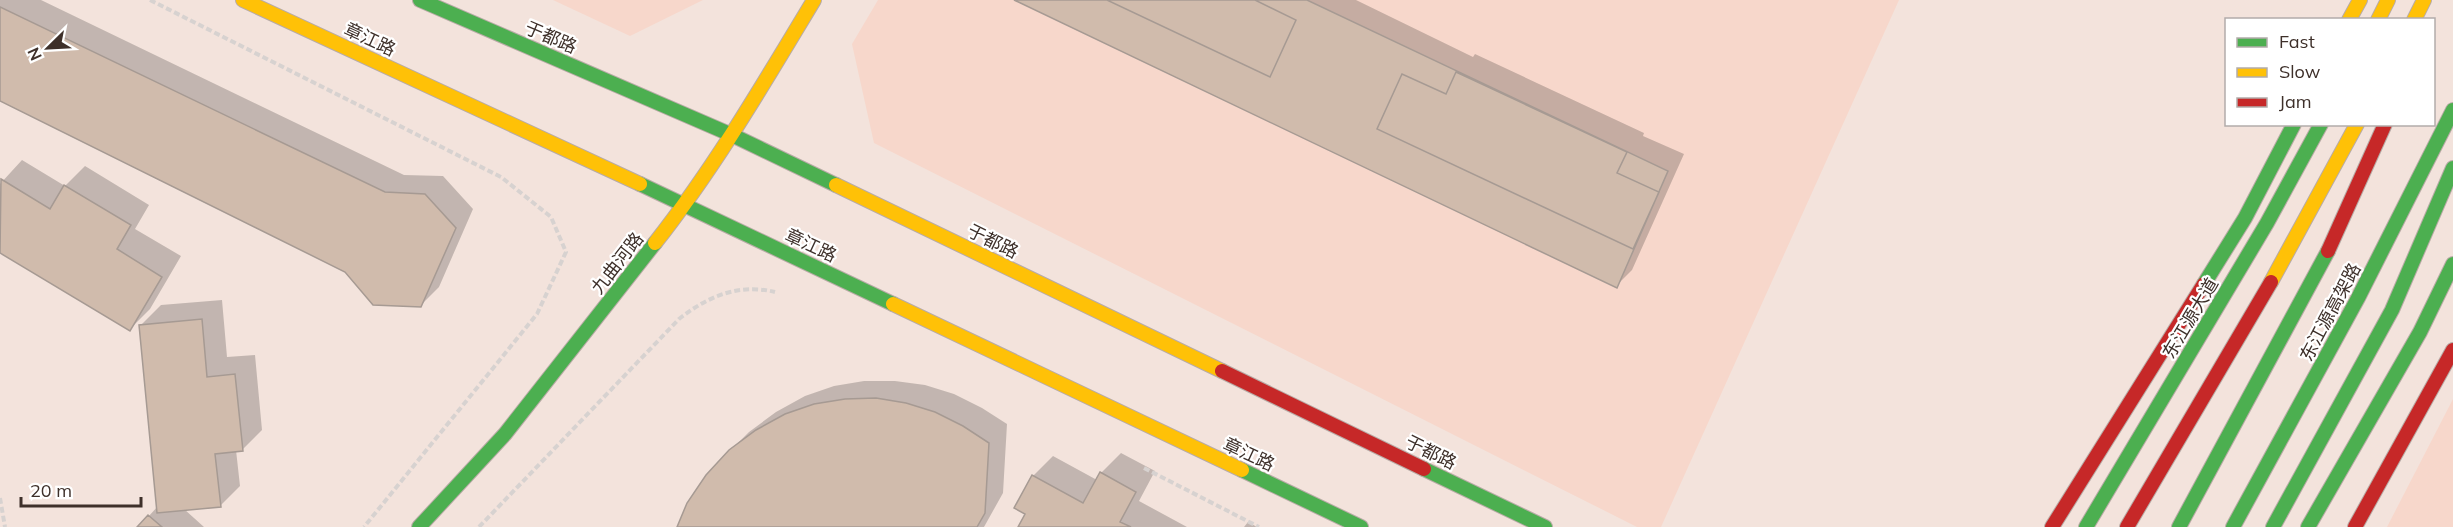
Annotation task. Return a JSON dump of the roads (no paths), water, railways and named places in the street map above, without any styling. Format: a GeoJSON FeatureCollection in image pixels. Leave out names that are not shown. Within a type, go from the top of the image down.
{"type":"FeatureCollection","features":[{"type":"Feature","properties":{"kind":"main road","name":"章江路"},"geometry":{"type":"LineString","coordinates":[[243,0],[685,205],[1361,527]]}},
{"type":"Feature","properties":{"kind":"main road","name":"于都路"},"geometry":{"type":"LineString","coordinates":[[420,0],[732,135],[1545,527]]}},
{"type":"Feature","properties":{"kind":"main road","name":"九曲河路"},"geometry":{"type":"LineString","coordinates":[[419,527],[505,434],[685,205],[732,135],[814,0]]}},
{"type":"Feature","properties":{"kind":"main road"},"geometry":{"type":"LineString","coordinates":[[2350,18],[2360,0]]}},
{"type":"Feature","properties":{"kind":"main road"},"geometry":{"type":"LineString","coordinates":[[2379,18],[2388,0]]}},
{"type":"Feature","properties":{"kind":"main road"},"geometry":{"type":"LineString","coordinates":[[2415,18],[2424,0]]}},
{"type":"Feature","properties":{"kind":"main road","name":"东江源高架路"},"geometry":{"type":"LineString","coordinates":[[2233,527],[2358,298],[2453,110]]}},
{"type":"Feature","properties":{"kind":"main road"},"geometry":{"type":"LineString","coordinates":[[2052,527],[2245,218],[2293,126]]}},
{"type":"Feature","properties":{"kind":"main road","name":"东江源大道"},"geometry":{"type":"LineString","coordinates":[[2086,527],[2267,223],[2319,126]]}},
{"type":"Feature","properties":{"kind":"main road"},"geometry":{"type":"LineString","coordinates":[[2127,527],[2289,252],[2356,126]]}},
{"type":"Feature","properties":{"kind":"main road","name":"东江源高架路"},"geometry":{"type":"LineString","coordinates":[[2179,527],[2321,267],[2384,126]]}},
{"type":"Feature","properties":{"kind":"main road"},"geometry":{"type":"LineString","coordinates":[[2273,527],[2392,310],[2453,168]]}},
{"type":"Feature","properties":{"kind":"main road"},"geometry":{"type":"LineString","coordinates":[[2308,527],[2420,332],[2453,264]]}},
{"type":"Feature","properties":{"kind":"main road"},"geometry":{"type":"LineString","coordinates":[[2355,527],[2453,350]]}}]}
